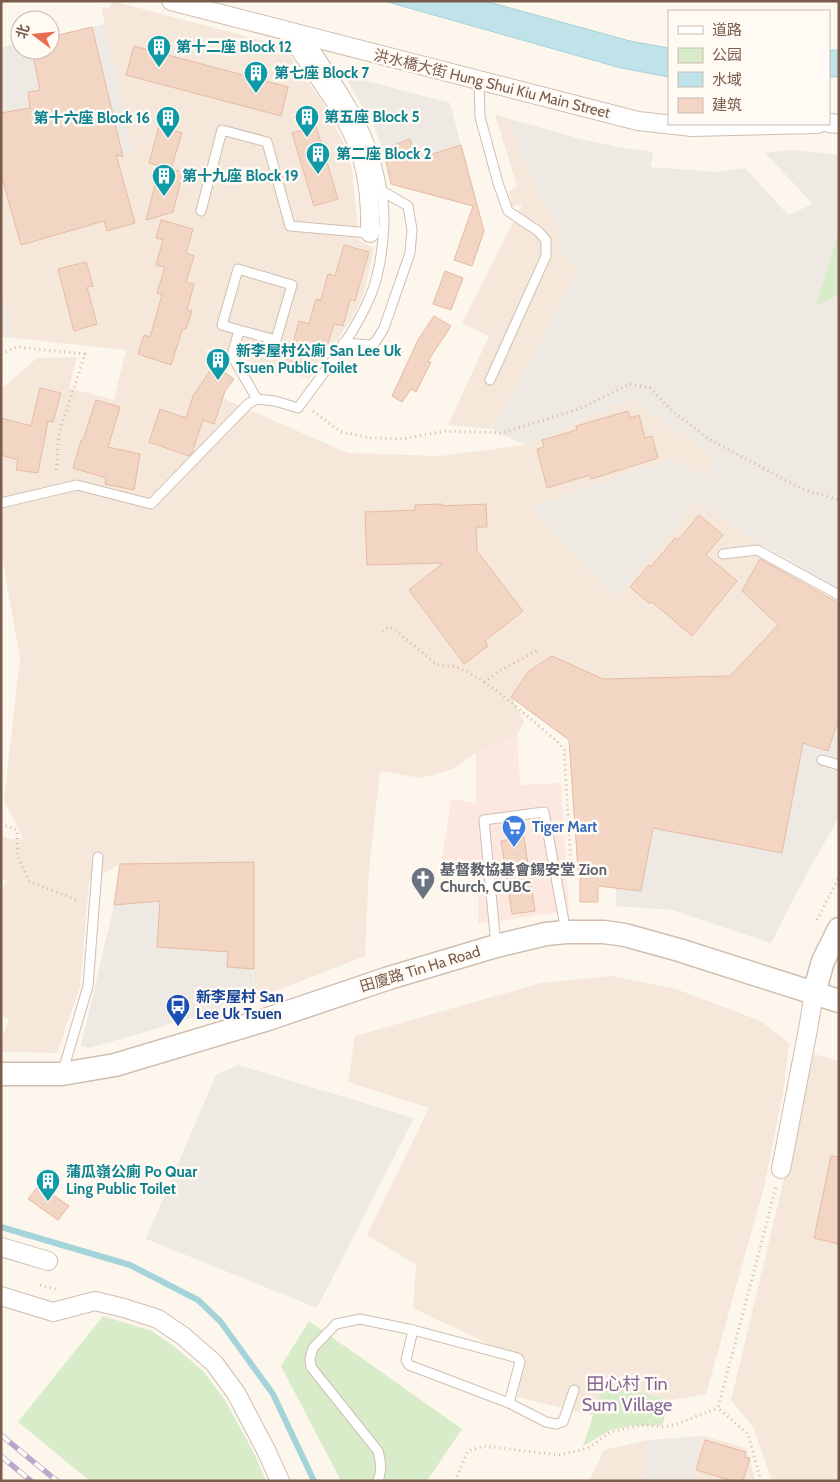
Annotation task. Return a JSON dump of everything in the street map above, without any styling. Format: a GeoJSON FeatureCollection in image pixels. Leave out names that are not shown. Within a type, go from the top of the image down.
{"type":"FeatureCollection","features":[{"type":"Feature","properties":{"kind":"street","name":"洪水橋大街 Hung Shui Kiu Main Street"},"geometry":{"type":"LineString","coordinates":[[171,1],[638,121],[668,124]]}},
{"type":"Feature","properties":{"kind":"street"},"geometry":{"type":"LineString","coordinates":[[288,32],[352,132],[368,181],[371,207],[370,233]]}},
{"type":"Feature","properties":{"kind":"street","name":"洪水橋大街 Hung Shui Kiu Main Street"},"geometry":{"type":"LineString","coordinates":[[674,125],[692,127],[776,125]]}},
{"type":"Feature","properties":{"kind":"street"},"geometry":{"type":"LineString","coordinates":[[780,1169],[814,993],[823,961],[839,928]]}},
{"type":"Feature","properties":{"kind":"street","name":"田廈路 Tin Ha Road"},"geometry":{"type":"LineString","coordinates":[[1,1074],[62,1074],[115,1066],[496,946],[546,934],[566,932],[604,932],[625,935],[679,950],[839,1001]]}},
{"type":"Feature","properties":{"kind":"street"},"geometry":{"type":"LineString","coordinates":[[1,1247],[48,1261]]}},
{"type":"Feature","properties":{"kind":"street"},"geometry":{"type":"LineString","coordinates":[[1,1296],[53,1312],[95,1300],[158,1319],[183,1336],[214,1363],[236,1393],[280,1481]]}},
{"type":"Feature","properties":{"kind":"lane"},"geometry":{"type":"LineString","coordinates":[[1,503],[77,485],[151,504],[248,404],[257,399],[275,401],[298,408],[353,329],[370,297],[382,255],[384,206],[382,190],[374,152],[363,126],[350,102],[307,37]]}},
{"type":"Feature","properties":{"kind":"lane"},"geometry":{"type":"LineString","coordinates":[[479,80],[480,117],[498,183],[508,211],[538,232],[546,240],[546,256],[490,380]]}},
{"type":"Feature","properties":{"kind":"lane"},"geometry":{"type":"LineString","coordinates":[[201,211],[222,130],[267,142],[290,226],[370,233]]}},
{"type":"Feature","properties":{"kind":"lane"},"geometry":{"type":"LineString","coordinates":[[343,343],[371,345],[376,342],[384,328],[410,253],[412,230],[408,206],[382,190]]}},
{"type":"Feature","properties":{"kind":"lane"},"geometry":{"type":"LineString","coordinates":[[238,269],[292,285],[276,340],[239,330],[222,325],[238,269]]}},
{"type":"Feature","properties":{"kind":"lane"},"geometry":{"type":"LineString","coordinates":[[239,330],[232,356],[257,399]]}},
{"type":"Feature","properties":{"kind":"lane"},"geometry":{"type":"LineString","coordinates":[[724,554],[757,550],[839,595]]}},
{"type":"Feature","properties":{"kind":"lane"},"geometry":{"type":"LineString","coordinates":[[822,760],[839,765]]}},
{"type":"Feature","properties":{"kind":"lane"},"geometry":{"type":"LineString","coordinates":[[496,946],[484,820],[544,812],[566,932]]}},
{"type":"Feature","properties":{"kind":"lane"},"geometry":{"type":"LineString","coordinates":[[62,1074],[88,986],[98,857]]}},
{"type":"Feature","properties":{"kind":"lane"},"geometry":{"type":"LineString","coordinates":[[378,1481],[381,1462],[378,1451],[311,1368],[310,1359],[313,1348],[336,1324],[360,1319],[412,1330],[518,1358],[520,1362],[509,1403]]}},
{"type":"Feature","properties":{"kind":"lane"},"geometry":{"type":"LineString","coordinates":[[412,1330],[406,1360],[410,1366],[509,1403],[546,1422],[556,1424],[563,1422],[574,1390]]}},
{"type":"Feature","properties":{"kind":"path"},"geometry":{"type":"LineString","coordinates":[[1,354],[16,347],[85,354],[59,433],[55,490]]}},
{"type":"Feature","properties":{"kind":"path"},"geometry":{"type":"LineString","coordinates":[[298,408],[312,410],[341,432],[372,438],[403,439],[445,430],[502,433],[579,409],[630,384],[650,388],[670,409],[707,438],[802,490],[839,500]]}},
{"type":"Feature","properties":{"kind":"path"},"geometry":{"type":"LineString","coordinates":[[382,631],[389,627],[394,629],[436,664],[444,667],[457,667],[484,682],[557,741],[564,750],[572,874]]}},
{"type":"Feature","properties":{"kind":"path"},"geometry":{"type":"LineString","coordinates":[[484,682],[501,670],[540,649]]}},
{"type":"Feature","properties":{"kind":"path"},"geometry":{"type":"LineString","coordinates":[[1,824],[17,830],[18,857],[29,881],[94,906]]}},
{"type":"Feature","properties":{"kind":"path"},"geometry":{"type":"LineString","coordinates":[[814,924],[839,877]]}},
{"type":"Feature","properties":{"kind":"path"},"geometry":{"type":"LineString","coordinates":[[718,1408],[780,1169]]}},
{"type":"Feature","properties":{"kind":"path"},"geometry":{"type":"LineString","coordinates":[[455,1481],[468,1451],[484,1446],[560,1455],[588,1448],[610,1432],[641,1425],[662,1426],[674,1424],[718,1408]]}},
{"type":"Feature","properties":{"kind":"path"},"geometry":{"type":"LineString","coordinates":[[718,1408],[748,1434],[761,1481]]}},
{"type":"Feature","properties":{"kind":"shaded area"},"geometry":{"type":"Polygon","coordinates":[[[1,1],[2,47],[10,45],[10,60],[60,60],[60,35],[105,24],[133,152],[1,174],[1,1]]]}},
{"type":"Feature","properties":{"kind":"shaded area"},"geometry":{"type":"Polygon","coordinates":[[[112,1],[276,44],[286,50],[322,102],[345,145],[352,169],[359,241],[374,248],[365,290],[358,307],[309,379],[208,349],[206,352],[214,365],[202,383],[220,397],[348,453],[440,456],[526,445],[631,399],[716,457],[707,479],[616,598],[697,501],[765,547],[760,558],[778,625],[730,676],[603,679],[552,656],[511,697],[524,721],[517,736],[476,753],[453,769],[421,778],[380,771],[369,869],[365,956],[253,1000],[254,969],[120,864],[89,882],[80,987],[57,1053],[1,1052],[1,1041],[9,1019],[1,1015],[1,893],[7,880],[1,879],[1,835],[10,839],[24,839],[4,801],[20,658],[1,550],[1,389],[37,358],[77,357],[69,388],[114,400],[126,350],[14,338],[1,295],[1,174],[132,152],[101,7],[109,9],[112,1]]]}},
{"type":"Feature","properties":{"kind":"shaded area"},"geometry":{"type":"Polygon","coordinates":[[[344,75],[450,103],[477,207],[391,184],[383,149],[372,122],[344,75]]]}},
{"type":"Feature","properties":{"kind":"shaded area"},"geometry":{"type":"Polygon","coordinates":[[[495,114],[510,119],[517,144],[538,194],[557,223],[562,253],[580,268],[507,404],[490,429],[448,425],[489,336],[462,323],[522,205],[512,206],[509,191],[517,187],[495,114]]]}},
{"type":"Feature","properties":{"kind":"shaded area"},"geometry":{"type":"Polygon","coordinates":[[[510,119],[581,139],[653,152],[651,167],[718,172],[745,168],[788,215],[813,204],[765,153],[792,150],[839,155],[839,588],[765,547],[697,501],[616,598],[531,507],[671,458],[707,478],[715,457],[631,399],[526,445],[490,429],[507,404],[579,268],[562,253],[557,223],[538,194],[517,144],[510,119]]]}},
{"type":"Feature","properties":{"kind":"shaded area"},"geometry":{"type":"Polygon","coordinates":[[[1,293],[14,338],[1,337],[1,293]]]}},
{"type":"Feature","properties":{"kind":"shaded area"},"geometry":{"type":"Polygon","coordinates":[[[760,558],[839,603],[839,817],[800,886],[771,943],[672,910],[616,906],[616,869],[578,870],[569,740],[511,697],[529,671],[552,656],[603,679],[730,676],[778,625],[742,591],[760,558]]]}},
{"type":"Feature","properties":{"kind":"shaded area"},"geometry":{"type":"Polygon","coordinates":[[[517,736],[520,785],[561,783],[569,911],[478,924],[479,877],[440,873],[451,799],[476,803],[476,753],[517,736]]]}},
{"type":"Feature","properties":{"kind":"shaded area"},"geometry":{"type":"Polygon","coordinates":[[[254,862],[253,1000],[90,1048],[81,1046],[114,905],[120,864],[254,862]]]}},
{"type":"Feature","properties":{"kind":"shaded area"},"geometry":{"type":"Polygon","coordinates":[[[611,976],[676,989],[761,1021],[789,1043],[783,1093],[764,1187],[706,1394],[591,1415],[517,1397],[524,1361],[413,1308],[416,1265],[367,1235],[429,1108],[348,1082],[355,1036],[541,983],[611,976]]]}},
{"type":"Feature","properties":{"kind":"shaded area"},"geometry":{"type":"Polygon","coordinates":[[[814,1054],[839,1061],[839,1481],[772,1481],[753,1427],[731,1400],[814,1054]]]}},
{"type":"Feature","properties":{"kind":"shaded area"},"geometry":{"type":"Polygon","coordinates":[[[238,1065],[414,1118],[317,1308],[146,1239],[216,1075],[238,1065]]]}},
{"type":"Feature","properties":{"kind":"shaded area"},"geometry":{"type":"Polygon","coordinates":[[[703,1436],[747,1448],[755,1481],[690,1481],[703,1436]]]}},
{"type":"Feature","properties":{"kind":"shaded area"},"geometry":{"type":"Polygon","coordinates":[[[703,1436],[690,1481],[643,1481],[648,1440],[703,1436]]]}},
{"type":"Feature","properties":{"kind":"shaded area"},"geometry":{"type":"Polygon","coordinates":[[[648,1440],[643,1481],[589,1481],[604,1450],[648,1440]]]}},
{"type":"Feature","properties":{"kind":"green space"},"geometry":{"type":"Polygon","coordinates":[[[839,231],[839,294],[816,306],[839,231]]]}},
{"type":"Feature","properties":{"kind":"green space"},"geometry":{"type":"Polygon","coordinates":[[[103,1316],[152,1331],[175,1347],[204,1372],[225,1400],[255,1455],[266,1481],[90,1481],[18,1422],[103,1316]]]}},
{"type":"Feature","properties":{"kind":"green space"},"geometry":{"type":"Polygon","coordinates":[[[309,1321],[462,1429],[427,1481],[341,1481],[281,1366],[309,1321]]]}},
{"type":"Feature","properties":{"kind":"green space"},"geometry":{"type":"Polygon","coordinates":[[[604,1382],[670,1401],[662,1425],[630,1426],[611,1430],[583,1446],[604,1382]]]}},
{"type":"Feature","properties":{"kind":"water"},"geometry":{"type":"Polygon","coordinates":[[[384,1],[485,1],[630,41],[668,48],[668,77],[621,68],[384,1]]]}},
{"type":"Feature","properties":{"kind":"water"},"geometry":{"type":"Polygon","coordinates":[[[830,50],[839,50],[839,77],[830,77],[830,50]]]}},
{"type":"Feature","properties":{"kind":"building"},"geometry":{"type":"Polygon","coordinates":[[[92,27],[123,157],[116,155],[135,223],[107,231],[104,221],[21,245],[1,174],[1,113],[30,108],[28,92],[40,90],[34,60],[60,60],[60,35],[92,27]]]}},
{"type":"Feature","properties":{"kind":"building"},"geometry":{"type":"Polygon","coordinates":[[[134,46],[288,87],[281,116],[126,75],[134,46]]]}},
{"type":"Feature","properties":{"kind":"building"},"geometry":{"type":"Polygon","coordinates":[[[159,126],[182,133],[171,169],[183,172],[173,212],[146,220],[160,166],[149,163],[159,126]]]}},
{"type":"Feature","properties":{"kind":"building"},"geometry":{"type":"Polygon","coordinates":[[[316,126],[338,199],[314,206],[292,133],[316,126]]]}},
{"type":"Feature","properties":{"kind":"building"},"geometry":{"type":"Polygon","coordinates":[[[410,139],[417,159],[461,145],[484,231],[472,266],[454,260],[473,206],[391,184],[383,149],[410,139]]]}},
{"type":"Feature","properties":{"kind":"building"},"geometry":{"type":"Polygon","coordinates":[[[161,220],[193,229],[186,253],[194,256],[186,282],[194,284],[187,310],[192,311],[186,329],[183,328],[171,365],[138,354],[144,335],[150,337],[162,295],[157,293],[165,267],[156,265],[163,240],[156,238],[161,220]]]}},
{"type":"Feature","properties":{"kind":"building"},"geometry":{"type":"Polygon","coordinates":[[[344,245],[369,252],[355,301],[350,300],[343,326],[334,324],[326,349],[316,346],[309,371],[277,362],[282,344],[292,347],[299,321],[309,324],[316,299],[321,300],[328,274],[335,276],[344,245]]]}},
{"type":"Feature","properties":{"kind":"building"},"geometry":{"type":"Polygon","coordinates":[[[86,262],[93,286],[87,287],[97,324],[74,331],[58,269],[86,262]]]}},
{"type":"Feature","properties":{"kind":"building"},"geometry":{"type":"Polygon","coordinates":[[[445,271],[463,278],[451,310],[433,304],[445,271]]]}},
{"type":"Feature","properties":{"kind":"building"},"geometry":{"type":"Polygon","coordinates":[[[434,316],[451,326],[428,361],[431,362],[416,392],[411,389],[402,402],[392,396],[418,340],[434,316]]]}},
{"type":"Feature","properties":{"kind":"building"},"geometry":{"type":"Polygon","coordinates":[[[214,365],[234,379],[225,391],[214,424],[203,420],[192,453],[189,456],[149,442],[160,409],[186,418],[193,396],[214,365]]]}},
{"type":"Feature","properties":{"kind":"building"},"geometry":{"type":"Polygon","coordinates":[[[40,388],[61,393],[53,422],[48,421],[38,473],[16,470],[18,460],[1,455],[1,418],[31,426],[40,388]]]}},
{"type":"Feature","properties":{"kind":"building"},"geometry":{"type":"Polygon","coordinates":[[[96,400],[120,407],[108,447],[140,454],[134,490],[105,484],[106,478],[73,468],[96,400]]]}},
{"type":"Feature","properties":{"kind":"building"},"geometry":{"type":"Polygon","coordinates":[[[628,411],[630,418],[639,415],[645,438],[652,436],[658,458],[591,479],[590,475],[547,488],[537,449],[544,447],[542,440],[577,430],[576,426],[628,411]]]}},
{"type":"Feature","properties":{"kind":"building"},"geometry":{"type":"Polygon","coordinates":[[[442,504],[442,506],[486,504],[487,527],[476,527],[477,551],[523,611],[485,641],[488,646],[464,664],[409,590],[443,563],[367,565],[365,512],[415,510],[415,505],[442,504]]]}},
{"type":"Feature","properties":{"kind":"building"},"geometry":{"type":"Polygon","coordinates":[[[699,515],[723,535],[706,555],[737,581],[692,636],[652,602],[650,604],[630,587],[649,565],[651,567],[675,538],[678,540],[699,515]]]}},
{"type":"Feature","properties":{"kind":"building"},"geometry":{"type":"Polygon","coordinates":[[[760,559],[839,603],[839,718],[828,751],[803,743],[782,853],[653,828],[641,891],[598,886],[598,902],[580,902],[580,870],[578,870],[569,740],[511,697],[529,671],[552,656],[603,679],[730,676],[778,625],[742,591],[760,559]]]}},
{"type":"Feature","properties":{"kind":"building"},"geometry":{"type":"Polygon","coordinates":[[[524,837],[535,911],[512,914],[501,841],[524,837]]]}},
{"type":"Feature","properties":{"kind":"building"},"geometry":{"type":"Polygon","coordinates":[[[254,862],[254,969],[227,967],[228,952],[157,947],[160,901],[114,905],[120,864],[254,862]]]}},
{"type":"Feature","properties":{"kind":"building"},"geometry":{"type":"Polygon","coordinates":[[[831,1156],[839,1157],[839,1244],[814,1238],[831,1156]]]}},
{"type":"Feature","properties":{"kind":"building","name":"蒲瓜嶺公廁 Po Quar Ling Public Toilet"},"geometry":{"type":"Polygon","coordinates":[[[39,1185],[69,1206],[58,1220],[28,1199],[39,1185]]]}},
{"type":"Feature","properties":{"kind":"building"},"geometry":{"type":"Polygon","coordinates":[[[705,1440],[746,1452],[744,1457],[750,1458],[743,1481],[733,1481],[696,1470],[705,1440]]]}},
{"type":"Feature","properties":{"kind":"waterway"},"geometry":{"type":"LineString","coordinates":[[1,1227],[130,1265],[198,1300],[220,1321],[273,1394],[314,1481]]}},
{"type":"Feature","properties":{"kind":"railway"},"geometry":{"type":"LineString","coordinates":[[1,1435],[57,1481]]}},
{"type":"Feature","properties":{"kind":"railway"},"geometry":{"type":"LineString","coordinates":[[1,1456],[31,1481]]}},
{"type":"Feature","properties":{"kind":"place","name":"第十二座 Block 12"},"geometry":{"type":"Point","coordinates":[159,68]}},
{"type":"Feature","properties":{"kind":"place","name":"第七座 Block 7"},"geometry":{"type":"Point","coordinates":[256,94]}},
{"type":"Feature","properties":{"kind":"place","name":"第五座 Block 5"},"geometry":{"type":"Point","coordinates":[307,138]}},
{"type":"Feature","properties":{"kind":"place","name":"第十六座 Block 16"},"geometry":{"type":"Point","coordinates":[168,139]}},
{"type":"Feature","properties":{"kind":"place","name":"第二座 Block 2"},"geometry":{"type":"Point","coordinates":[318,175]}},
{"type":"Feature","properties":{"kind":"place","name":"第十九座 Block 19"},"geometry":{"type":"Point","coordinates":[164,197]}},
{"type":"Feature","properties":{"kind":"place","name":"新李屋村公廁 San Lee Uk Tsuen Public Toilet"},"geometry":{"type":"Point","coordinates":[218,381]}},
{"type":"Feature","properties":{"kind":"place","name":"Tiger Mart"},"geometry":{"type":"Point","coordinates":[514,848]}},
{"type":"Feature","properties":{"kind":"place","name":"基督教協基會錫安堂 Zion Church, CUBC"},"geometry":{"type":"Point","coordinates":[423,900]}},
{"type":"Feature","properties":{"kind":"place","name":"新李屋村 San Lee Uk Tsuen"},"geometry":{"type":"Point","coordinates":[178,1027]}},
{"type":"Feature","properties":{"kind":"place","name":"蒲瓜嶺公廁 Po Quar Ling Public Toilet"},"geometry":{"type":"Point","coordinates":[48,1202]}},
{"type":"Feature","properties":{"kind":"district","name":"田心村 Tin Sum Village"},"geometry":{"type":"Point","coordinates":[627,1394]}}]}
